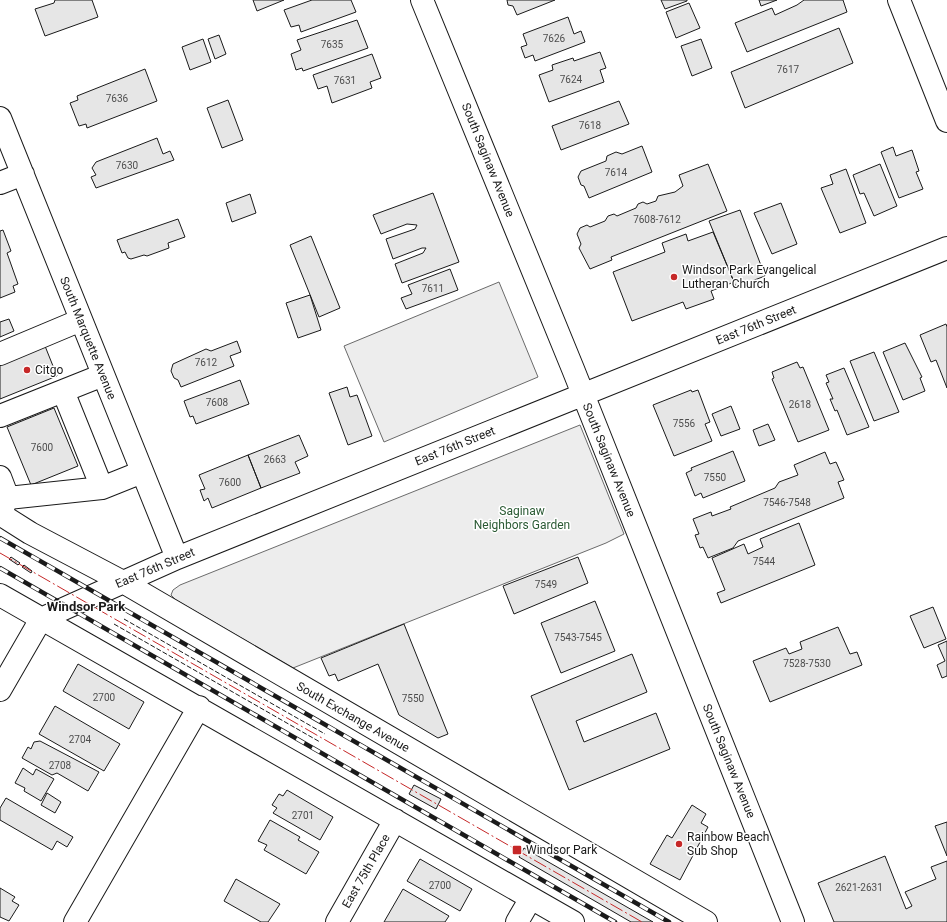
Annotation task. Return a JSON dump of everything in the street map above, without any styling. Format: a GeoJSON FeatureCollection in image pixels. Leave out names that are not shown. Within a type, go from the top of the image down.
{"type":"FeatureCollection","features":[{"type":"Feature","properties":{"kind":"street","name":"South Saginaw Avenue"},"geometry":{"type":"LineString","coordinates":[[422,0],[573,369],[793,922]]}},
{"type":"Feature","properties":{"kind":"street"},"geometry":{"type":"LineString","coordinates":[[899,0],[947,121]]}},
{"type":"Feature","properties":{"kind":"street","name":"South Marquette Avenue"},"geometry":{"type":"LineString","coordinates":[[0,118],[177,558]]}},
{"type":"Feature","properties":{"kind":"street"},"geometry":{"type":"LineString","coordinates":[[0,183],[23,174]]}},
{"type":"Feature","properties":{"kind":"street","name":"East 76th Street"},"geometry":{"type":"LineString","coordinates":[[41,619],[177,558],[583,396],[947,248]]}},
{"type":"Feature","properties":{"kind":"street"},"geometry":{"type":"LineString","coordinates":[[0,354],[81,320]]}},
{"type":"Feature","properties":{"kind":"street"},"geometry":{"type":"LineString","coordinates":[[0,416],[103,375]]}},
{"type":"Feature","properties":{"kind":"street"},"geometry":{"type":"LineString","coordinates":[[63,392],[102,488]]}},
{"type":"Feature","properties":{"kind":"street"},"geometry":{"type":"LineString","coordinates":[[0,477],[3,508],[102,488],[142,472]]}},
{"type":"Feature","properties":{"kind":"street","name":"South Exchange Avenue"},"geometry":{"type":"LineString","coordinates":[[3,508],[30,533],[123,582],[706,922]]}},
{"type":"Feature","properties":{"kind":"street"},"geometry":{"type":"LineString","coordinates":[[0,595],[199,707],[573,922]]}},
{"type":"Feature","properties":{"kind":"street"},"geometry":{"type":"LineString","coordinates":[[0,690],[41,619]]}},
{"type":"Feature","properties":{"kind":"street"},"geometry":{"type":"LineString","coordinates":[[75,922],[199,707]]}},
{"type":"Feature","properties":{"kind":"street","name":"East 75th Place"},"geometry":{"type":"LineString","coordinates":[[337,922],[396,820]]}},
{"type":"Feature","properties":{"kind":"street"},"geometry":{"type":"LineString","coordinates":[[516,922],[531,898]]}},
{"type":"Feature","properties":{"kind":"green space"},"geometry":{"type":"Polygon","coordinates":[[[499,282],[538,377],[384,442],[344,346],[499,282]]]}},
{"type":"Feature","properties":{"kind":"green space","name":"Saginaw Neighbors Garden"},"geometry":{"type":"Polygon","coordinates":[[[580,425],[624,534],[606,543],[293,668],[176,600],[171,595],[173,590],[180,585],[580,425]]]}},
{"type":"Feature","properties":{"kind":"building"},"geometry":{"type":"Polygon","coordinates":[[[55,0],[92,0],[98,17],[45,36],[35,9],[54,3],[55,0]]]}},
{"type":"Feature","properties":{"kind":"building"},"geometry":{"type":"Polygon","coordinates":[[[253,0],[284,0],[257,11],[253,0]]]}},
{"type":"Feature","properties":{"kind":"building"},"geometry":{"type":"Polygon","coordinates":[[[312,0],[351,0],[356,12],[301,32],[299,25],[291,27],[284,10],[312,0]]]}},
{"type":"Feature","properties":{"kind":"building"},"geometry":{"type":"Polygon","coordinates":[[[507,0],[555,0],[517,15],[513,6],[508,5],[507,0]]]}},
{"type":"Feature","properties":{"kind":"building"},"geometry":{"type":"Polygon","coordinates":[[[661,0],[687,0],[687,1],[665,9],[661,0]]]}},
{"type":"Feature","properties":{"kind":"building"},"geometry":{"type":"Polygon","coordinates":[[[759,0],[777,0],[761,6],[759,0]]]}},
{"type":"Feature","properties":{"kind":"building"},"geometry":{"type":"Polygon","coordinates":[[[804,0],[843,0],[847,12],[747,52],[735,23],[772,8],[775,15],[797,5],[804,0]]]}},
{"type":"Feature","properties":{"kind":"building"},"geometry":{"type":"Polygon","coordinates":[[[689,3],[700,28],[676,38],[666,12],[689,3]]]}},
{"type":"Feature","properties":{"kind":"building"},"geometry":{"type":"Polygon","coordinates":[[[568,17],[574,34],[581,31],[585,42],[535,61],[533,55],[525,58],[521,47],[527,45],[523,34],[568,17]]]}},
{"type":"Feature","properties":{"kind":"building"},"geometry":{"type":"Polygon","coordinates":[[[357,20],[368,48],[303,71],[302,68],[296,70],[291,54],[301,50],[297,40],[357,20]]]}},
{"type":"Feature","properties":{"kind":"building"},"geometry":{"type":"Polygon","coordinates":[[[839,28],[853,63],[745,108],[731,72],[839,28]]]}},
{"type":"Feature","properties":{"kind":"building"},"geometry":{"type":"Polygon","coordinates":[[[219,35],[226,54],[215,59],[208,39],[219,35]]]}},
{"type":"Feature","properties":{"kind":"building"},"geometry":{"type":"Polygon","coordinates":[[[203,39],[211,62],[190,70],[182,47],[203,39]]]}},
{"type":"Feature","properties":{"kind":"building"},"geometry":{"type":"Polygon","coordinates":[[[701,39],[712,68],[692,76],[681,46],[701,39]]]}},
{"type":"Feature","properties":{"kind":"building"},"geometry":{"type":"Polygon","coordinates":[[[600,52],[606,68],[600,70],[604,82],[549,102],[539,75],[553,70],[552,65],[573,58],[574,61],[600,52]]]}},
{"type":"Feature","properties":{"kind":"building"},"geometry":{"type":"Polygon","coordinates":[[[372,54],[381,78],[370,82],[372,88],[332,103],[327,86],[318,89],[313,75],[372,54]]]}},
{"type":"Feature","properties":{"kind":"building"},"geometry":{"type":"Polygon","coordinates":[[[145,69],[157,101],[87,128],[86,124],[79,126],[70,103],[78,100],[77,96],[145,69]]]}},
{"type":"Feature","properties":{"kind":"building"},"geometry":{"type":"Polygon","coordinates":[[[228,100],[243,140],[222,148],[207,108],[228,100]]]}},
{"type":"Feature","properties":{"kind":"building"},"geometry":{"type":"Polygon","coordinates":[[[619,101],[629,124],[561,150],[552,126],[619,101]]]}},
{"type":"Feature","properties":{"kind":"building"},"geometry":{"type":"Polygon","coordinates":[[[157,138],[163,154],[170,151],[174,160],[96,188],[91,177],[96,175],[92,168],[96,162],[157,138]]]}},
{"type":"Feature","properties":{"kind":"building"},"geometry":{"type":"Polygon","coordinates":[[[642,146],[652,172],[589,198],[578,177],[581,171],[606,161],[607,156],[616,152],[622,154],[642,146]]]}},
{"type":"Feature","properties":{"kind":"building"},"geometry":{"type":"Polygon","coordinates":[[[893,147],[896,156],[912,150],[919,171],[916,172],[923,189],[899,198],[881,152],[893,147]]]}},
{"type":"Feature","properties":{"kind":"building"},"geometry":{"type":"Polygon","coordinates":[[[708,164],[727,211],[611,257],[612,260],[590,269],[579,248],[581,244],[577,234],[580,228],[587,225],[590,227],[605,221],[608,216],[614,214],[617,216],[636,208],[638,204],[643,202],[647,204],[656,201],[658,196],[675,192],[683,186],[679,175],[708,164]]]}},
{"type":"Feature","properties":{"kind":"building"},"geometry":{"type":"Polygon","coordinates":[[[880,164],[897,206],[874,216],[864,193],[860,194],[853,175],[880,164]]]}},
{"type":"Feature","properties":{"kind":"building"},"geometry":{"type":"Polygon","coordinates":[[[846,169],[866,223],[840,233],[821,188],[833,184],[830,175],[846,169]]]}},
{"type":"Feature","properties":{"kind":"building"},"geometry":{"type":"Polygon","coordinates":[[[433,193],[459,262],[402,283],[395,264],[423,253],[426,248],[422,248],[393,259],[386,239],[415,229],[417,225],[407,224],[381,234],[373,215],[433,193]]]}},
{"type":"Feature","properties":{"kind":"building"},"geometry":{"type":"Polygon","coordinates":[[[250,194],[256,213],[232,222],[226,203],[250,194]]]}},
{"type":"Feature","properties":{"kind":"building"},"geometry":{"type":"Polygon","coordinates":[[[781,203],[797,244],[772,254],[754,213],[781,203]]]}},
{"type":"Feature","properties":{"kind":"building"},"geometry":{"type":"Polygon","coordinates":[[[740,210],[765,276],[736,287],[709,221],[740,210]]]}},
{"type":"Feature","properties":{"kind":"building"},"geometry":{"type":"Polygon","coordinates":[[[178,219],[185,237],[168,243],[169,248],[147,256],[144,255],[131,259],[128,258],[125,252],[122,253],[117,240],[178,219]]]}},
{"type":"Feature","properties":{"kind":"building"},"geometry":{"type":"Polygon","coordinates":[[[3,230],[11,251],[7,253],[18,284],[13,286],[15,292],[0,298],[0,231],[3,230]]]}},
{"type":"Feature","properties":{"kind":"building","name":"Windsor Park Evangelical Lutheran Church"},"geometry":{"type":"Polygon","coordinates":[[[713,232],[734,282],[711,291],[714,299],[686,309],[683,302],[632,321],[613,272],[665,252],[662,243],[686,234],[688,241],[713,232]]]}},
{"type":"Feature","properties":{"kind":"building"},"geometry":{"type":"Polygon","coordinates":[[[311,236],[340,308],[319,317],[290,245],[311,236]]]}},
{"type":"Feature","properties":{"kind":"building"},"geometry":{"type":"Polygon","coordinates":[[[450,269],[458,290],[406,309],[401,298],[412,294],[408,285],[450,269]]]}},
{"type":"Feature","properties":{"kind":"building"},"geometry":{"type":"Polygon","coordinates":[[[310,295],[321,330],[298,338],[286,303],[310,295]]]}},
{"type":"Feature","properties":{"kind":"building"},"geometry":{"type":"Polygon","coordinates":[[[9,319],[14,331],[0,337],[0,322],[9,319]]]}},
{"type":"Feature","properties":{"kind":"building"},"geometry":{"type":"Polygon","coordinates":[[[946,324],[947,388],[936,360],[931,362],[920,335],[946,324]]]}},
{"type":"Feature","properties":{"kind":"building"},"geometry":{"type":"Polygon","coordinates":[[[237,341],[241,352],[230,356],[234,366],[181,387],[178,380],[174,378],[171,371],[173,364],[206,349],[211,351],[237,341]]]}},
{"type":"Feature","properties":{"kind":"building"},"geometry":{"type":"Polygon","coordinates":[[[905,343],[922,377],[920,378],[925,391],[903,400],[883,352],[905,343]]]}},
{"type":"Feature","properties":{"kind":"building","name":"Citgo"},"geometry":{"type":"Polygon","coordinates":[[[45,346],[57,376],[0,399],[0,364],[45,346]]]}},
{"type":"Feature","properties":{"kind":"building"},"geometry":{"type":"Polygon","coordinates":[[[874,352],[899,412],[874,421],[850,361],[874,352]]]}},
{"type":"Feature","properties":{"kind":"building"},"geometry":{"type":"Polygon","coordinates":[[[797,362],[800,368],[803,367],[829,430],[798,442],[772,379],[774,378],[772,372],[797,362]]]}},
{"type":"Feature","properties":{"kind":"building"},"geometry":{"type":"Polygon","coordinates":[[[844,368],[869,427],[847,435],[837,410],[835,411],[830,399],[833,399],[826,383],[829,382],[826,375],[844,368]]]}},
{"type":"Feature","properties":{"kind":"building"},"geometry":{"type":"Polygon","coordinates":[[[240,380],[249,404],[196,424],[193,416],[190,417],[184,401],[240,380]]]}},
{"type":"Feature","properties":{"kind":"building"},"geometry":{"type":"Polygon","coordinates":[[[347,387],[350,397],[357,395],[372,436],[348,445],[329,393],[347,387]]]}},
{"type":"Feature","properties":{"kind":"building"},"geometry":{"type":"Polygon","coordinates":[[[691,390],[692,392],[698,390],[710,422],[705,424],[712,441],[674,456],[653,405],[691,390]]]}},
{"type":"Feature","properties":{"kind":"building"},"geometry":{"type":"Polygon","coordinates":[[[731,406],[740,429],[721,436],[712,414],[731,406]]]}},
{"type":"Feature","properties":{"kind":"building","name":"Citgo"},"geometry":{"type":"Polygon","coordinates":[[[54,408],[78,466],[31,485],[7,427],[54,408]]]}},
{"type":"Feature","properties":{"kind":"building"},"geometry":{"type":"Polygon","coordinates":[[[768,424],[775,440],[759,446],[753,430],[768,424]]]}},
{"type":"Feature","properties":{"kind":"building"},"geometry":{"type":"Polygon","coordinates":[[[299,435],[308,456],[295,462],[300,473],[261,488],[248,455],[299,435]]]}},
{"type":"Feature","properties":{"kind":"building"},"geometry":{"type":"Polygon","coordinates":[[[733,451],[745,481],[703,498],[701,493],[695,496],[686,473],[692,470],[691,468],[733,451]]]}},
{"type":"Feature","properties":{"kind":"building"},"geometry":{"type":"Polygon","coordinates":[[[825,452],[830,464],[836,462],[844,480],[838,482],[844,498],[738,541],[733,548],[708,558],[703,547],[700,548],[695,535],[699,534],[693,519],[711,512],[712,516],[731,509],[730,507],[775,488],[779,482],[798,475],[794,465],[825,452]]]}},
{"type":"Feature","properties":{"kind":"building"},"geometry":{"type":"Polygon","coordinates":[[[248,455],[261,488],[212,508],[208,498],[204,501],[200,490],[205,489],[199,475],[248,455]]]}},
{"type":"Feature","properties":{"kind":"building"},"geometry":{"type":"Polygon","coordinates":[[[799,523],[815,565],[721,603],[717,593],[725,590],[712,558],[744,544],[748,554],[763,547],[760,539],[799,523]]]}},
{"type":"Feature","properties":{"kind":"building"},"geometry":{"type":"Polygon","coordinates":[[[11,557],[20,563],[18,565],[9,559],[11,557]]]}},
{"type":"Feature","properties":{"kind":"building"},"geometry":{"type":"Polygon","coordinates":[[[578,557],[588,583],[514,614],[503,586],[578,557]]]}},
{"type":"Feature","properties":{"kind":"building"},"geometry":{"type":"Polygon","coordinates":[[[24,565],[32,571],[31,573],[22,567],[24,565]]]}},
{"type":"Feature","properties":{"kind":"building"},"geometry":{"type":"Polygon","coordinates":[[[595,601],[615,651],[561,673],[541,623],[595,601]]]}},
{"type":"Feature","properties":{"kind":"building"},"geometry":{"type":"Polygon","coordinates":[[[933,607],[946,639],[924,648],[910,616],[933,607]]]}},
{"type":"Feature","properties":{"kind":"building"},"geometry":{"type":"Polygon","coordinates":[[[404,624],[448,734],[438,738],[399,715],[378,664],[338,681],[335,674],[329,676],[321,658],[404,624]]]}},
{"type":"Feature","properties":{"kind":"building"},"geometry":{"type":"Polygon","coordinates":[[[838,627],[850,654],[857,652],[862,665],[770,702],[753,661],[786,648],[789,654],[802,649],[800,642],[838,627]]]}},
{"type":"Feature","properties":{"kind":"building"},"geometry":{"type":"Polygon","coordinates":[[[947,641],[947,676],[942,678],[937,665],[945,661],[938,645],[947,641]]]}},
{"type":"Feature","properties":{"kind":"building"},"geometry":{"type":"Polygon","coordinates":[[[632,654],[647,692],[576,721],[584,742],[656,713],[670,749],[569,790],[531,696],[632,654]]]}},
{"type":"Feature","properties":{"kind":"building"},"geometry":{"type":"Polygon","coordinates":[[[78,664],[144,702],[129,729],[63,691],[78,664]]]}},
{"type":"Feature","properties":{"kind":"building"},"geometry":{"type":"Polygon","coordinates":[[[55,706],[120,744],[104,771],[39,734],[55,706]]]}},
{"type":"Feature","properties":{"kind":"building"},"geometry":{"type":"Polygon","coordinates":[[[40,741],[99,772],[88,791],[57,773],[52,775],[22,758],[28,747],[31,749],[34,742],[40,741]]]}},
{"type":"Feature","properties":{"kind":"building"},"geometry":{"type":"Polygon","coordinates":[[[23,768],[33,775],[36,769],[54,779],[41,801],[24,791],[25,788],[15,783],[23,768]]]}},
{"type":"Feature","properties":{"kind":"building"},"geometry":{"type":"Polygon","coordinates":[[[414,785],[441,799],[436,809],[409,794],[414,785]]]}},
{"type":"Feature","properties":{"kind":"building"},"geometry":{"type":"Polygon","coordinates":[[[287,790],[333,817],[320,840],[273,813],[277,808],[272,805],[279,794],[283,796],[287,790]]]}},
{"type":"Feature","properties":{"kind":"building"},"geometry":{"type":"Polygon","coordinates":[[[47,793],[61,802],[55,813],[41,805],[47,793]]]}},
{"type":"Feature","properties":{"kind":"building"},"geometry":{"type":"Polygon","coordinates":[[[6,798],[73,837],[67,847],[57,841],[52,850],[0,820],[0,808],[6,798]]]}},
{"type":"Feature","properties":{"kind":"building","name":"Rainbow Beach Sub Shop"},"geometry":{"type":"Polygon","coordinates":[[[692,805],[706,814],[701,823],[708,827],[680,880],[650,864],[667,835],[672,838],[692,805]]]}},
{"type":"Feature","properties":{"kind":"building"},"geometry":{"type":"Polygon","coordinates":[[[270,820],[300,837],[298,840],[319,852],[306,874],[264,850],[267,845],[258,841],[270,820]]]}},
{"type":"Feature","properties":{"kind":"building"},"geometry":{"type":"Polygon","coordinates":[[[947,822],[947,856],[935,826],[947,822]]]}},
{"type":"Feature","properties":{"kind":"building"},"geometry":{"type":"Polygon","coordinates":[[[524,848],[653,922],[631,922],[519,857],[524,848]]]}},
{"type":"Feature","properties":{"kind":"building"},"geometry":{"type":"Polygon","coordinates":[[[885,856],[906,909],[912,906],[905,892],[936,879],[931,867],[947,861],[947,922],[834,922],[818,883],[885,856]]]}},
{"type":"Feature","properties":{"kind":"building"},"geometry":{"type":"Polygon","coordinates":[[[420,859],[472,889],[460,911],[407,881],[420,859]]]}},
{"type":"Feature","properties":{"kind":"building"},"geometry":{"type":"Polygon","coordinates":[[[236,879],[280,904],[268,922],[261,922],[224,901],[236,879]]]}},
{"type":"Feature","properties":{"kind":"building"},"geometry":{"type":"Polygon","coordinates":[[[0,888],[15,897],[12,901],[19,905],[9,921],[0,917],[0,888]]]}},
{"type":"Feature","properties":{"kind":"building"},"geometry":{"type":"Polygon","coordinates":[[[403,889],[449,916],[445,922],[384,922],[403,889]]]}},
{"type":"Feature","properties":{"kind":"railway"},"geometry":{"type":"LineString","coordinates":[[0,538],[669,922]]}},
{"type":"Feature","properties":{"kind":"railway"},"geometry":{"type":"LineString","coordinates":[[0,568],[615,922]]}},
{"type":"Feature","properties":{"kind":"fence"},"geometry":{"type":"LineString","coordinates":[[124,619],[325,734]]}},
{"type":"Feature","properties":{"kind":"fence"},"geometry":{"type":"LineString","coordinates":[[114,624],[320,742]]}},
{"type":"Feature","properties":{"kind":"power"},"geometry":{"type":"LineString","coordinates":[[0,553],[642,922]]}},
{"type":"Feature","properties":{"kind":"place","name":"Windsor Park Evangelical Lutheran Church"},"geometry":{"type":"Point","coordinates":[674,277]}},
{"type":"Feature","properties":{"kind":"place","name":"Citgo"},"geometry":{"type":"Point","coordinates":[27,370]}},
{"type":"Feature","properties":{"kind":"place","name":"Rainbow Beach Sub Shop"},"geometry":{"type":"Point","coordinates":[679,844]}},
{"type":"Feature","properties":{"kind":"place","name":"Windsor Park"},"geometry":{"type":"Point","coordinates":[517,850]}},
{"type":"Feature","properties":{"kind":"district","name":"Windsor Park"},"geometry":{"type":"Point","coordinates":[86,606]}}]}
